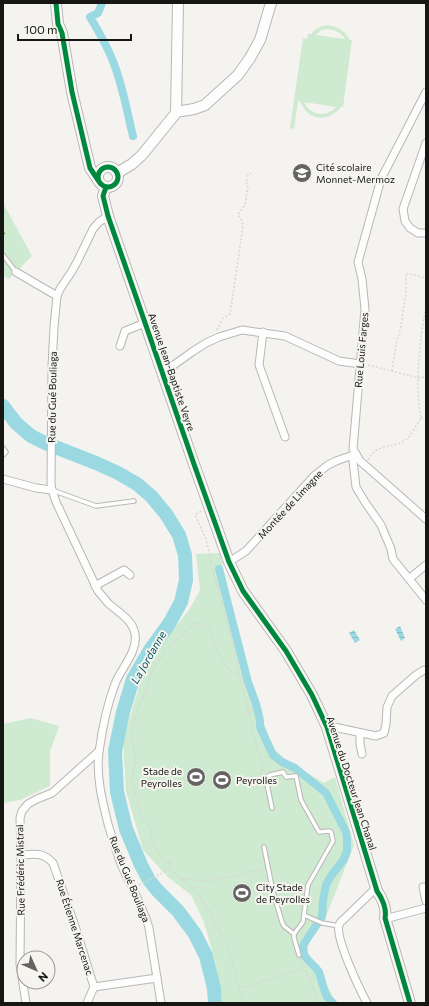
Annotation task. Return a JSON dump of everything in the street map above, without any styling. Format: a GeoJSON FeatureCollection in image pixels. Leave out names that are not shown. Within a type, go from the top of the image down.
{"type":"FeatureCollection","features":[{"type":"Feature","properties":{"kind":"main road"},"geometry":{"type":"LineString","coordinates":[[56,3],[58,24],[62,33],[72,92],[90,168],[99,175],[101,185],[106,187],[112,187],[118,179],[117,173],[110,167],[106,167],[99,175]]}},
{"type":"Feature","properties":{"kind":"main road"},"geometry":{"type":"LineString","coordinates":[[117,173],[132,164],[142,155],[176,113],[178,3]]}},
{"type":"Feature","properties":{"kind":"main road"},"geometry":{"type":"LineString","coordinates":[[176,111],[194,109],[205,105],[238,75],[260,40],[271,3]]}},
{"type":"Feature","properties":{"kind":"main road","name":"Avenue Jean-Baptiste Veyre"},"geometry":{"type":"LineString","coordinates":[[106,187],[103,196],[108,216],[229,562]]}},
{"type":"Feature","properties":{"kind":"main road","name":"Avenue du Docteur Jean Chanal"},"geometry":{"type":"LineString","coordinates":[[229,562],[243,591],[286,651],[312,695],[327,727],[376,889],[381,896],[386,913],[385,918],[410,1003]]}},
{"type":"Feature","properties":{"kind":"street","name":"Rue Louis Farges"},"geometry":{"type":"LineString","coordinates":[[426,92],[381,179],[358,262],[362,279],[365,309],[354,449],[356,454],[352,461],[356,487],[381,525],[391,549],[393,559],[410,578],[426,600]]}},
{"type":"Feature","properties":{"kind":"street"},"geometry":{"type":"LineString","coordinates":[[426,143],[403,209],[406,221],[410,228],[418,233],[426,233]]}},
{"type":"Feature","properties":{"kind":"street","name":"Rue du Gué Bouliaga"},"geometry":{"type":"LineString","coordinates":[[108,216],[99,222],[93,229],[77,262],[57,296],[52,366],[51,482],[56,502],[95,586],[103,597],[129,621],[135,632],[136,639],[134,646],[115,684],[106,715],[99,752],[98,770],[105,811],[112,839],[149,928],[161,1003]]}},
{"type":"Feature","properties":{"kind":"street"},"geometry":{"type":"LineString","coordinates":[[16,272],[57,296]]}},
{"type":"Feature","properties":{"kind":"street"},"geometry":{"type":"LineString","coordinates":[[120,346],[125,330],[145,323]]}},
{"type":"Feature","properties":{"kind":"street"},"geometry":{"type":"LineString","coordinates":[[162,372],[206,343],[219,337],[242,330],[285,336],[339,361],[360,364]]}},
{"type":"Feature","properties":{"kind":"street"},"geometry":{"type":"LineString","coordinates":[[263,332],[259,365],[285,437]]}},
{"type":"Feature","properties":{"kind":"street"},"geometry":{"type":"LineString","coordinates":[[356,454],[360,461],[426,519]]}},
{"type":"Feature","properties":{"kind":"street","name":"Montée de Limagne"},"geometry":{"type":"LineString","coordinates":[[229,562],[246,551],[314,476],[328,465],[356,454]]}},
{"type":"Feature","properties":{"kind":"street"},"geometry":{"type":"LineString","coordinates":[[3,478],[36,488],[52,490]]}},
{"type":"Feature","properties":{"kind":"street"},"geometry":{"type":"LineString","coordinates":[[410,578],[426,564]]}},
{"type":"Feature","properties":{"kind":"street"},"geometry":{"type":"LineString","coordinates":[[95,586],[124,570],[130,575]]}},
{"type":"Feature","properties":{"kind":"street"},"geometry":{"type":"LineString","coordinates":[[327,727],[334,727],[376,736],[384,733],[387,707],[392,696],[416,675],[426,670]]}},
{"type":"Feature","properties":{"kind":"street"},"geometry":{"type":"LineString","coordinates":[[360,733],[362,754]]}},
{"type":"Feature","properties":{"kind":"street","name":"Rue Frédéric Mistral"},"geometry":{"type":"LineString","coordinates":[[26,1003],[20,964],[20,818],[22,811],[28,804],[37,798],[52,793],[99,752]]}},
{"type":"Feature","properties":{"kind":"street","name":"Rue Étienne Marcenac"},"geometry":{"type":"LineString","coordinates":[[21,854],[41,854],[48,857],[53,863],[94,987],[158,978]]}},
{"type":"Feature","properties":{"kind":"street"},"geometry":{"type":"LineString","coordinates":[[423,887],[426,901]]}},
{"type":"Feature","properties":{"kind":"street"},"geometry":{"type":"LineString","coordinates":[[366,1003],[352,974],[340,936],[339,926],[342,920],[376,889]]}},
{"type":"Feature","properties":{"kind":"street"},"geometry":{"type":"LineString","coordinates":[[385,918],[426,908]]}},
{"type":"Feature","properties":{"kind":"street"},"geometry":{"type":"LineString","coordinates":[[87,1003],[94,987]]}},
{"type":"Feature","properties":{"kind":"lane"},"geometry":{"type":"LineString","coordinates":[[3,255],[16,272]]}},
{"type":"Feature","properties":{"kind":"lane"},"geometry":{"type":"LineString","coordinates":[[3,448],[6,452],[3,455]]}},
{"type":"Feature","properties":{"kind":"lane"},"geometry":{"type":"LineString","coordinates":[[52,490],[96,506],[134,501]]}},
{"type":"Feature","properties":{"kind":"lane"},"geometry":{"type":"LineString","coordinates":[[272,808],[267,777],[283,772],[286,777],[296,776],[301,800],[319,832],[329,830],[331,832],[333,842],[308,886],[303,922],[294,934],[298,955]]}},
{"type":"Feature","properties":{"kind":"lane"},"geometry":{"type":"LineString","coordinates":[[264,847],[273,892],[282,922],[284,926],[294,934]]}},
{"type":"Feature","properties":{"kind":"lane"},"geometry":{"type":"LineString","coordinates":[[304,914],[322,923],[339,926]]}},
{"type":"Feature","properties":{"kind":"path"},"geometry":{"type":"LineString","coordinates":[[217,330],[223,318],[230,314],[242,226],[242,221],[238,214],[245,205],[248,186],[246,182],[248,175],[251,173]]}},
{"type":"Feature","properties":{"kind":"path"},"geometry":{"type":"LineString","coordinates":[[392,371],[406,294],[406,273],[426,278]]}},
{"type":"Feature","properties":{"kind":"path"},"geometry":{"type":"LineString","coordinates":[[367,467],[369,464],[367,462],[370,456],[375,451],[406,440],[422,418],[419,406],[418,378],[421,337],[426,304]]}},
{"type":"Feature","properties":{"kind":"path"},"geometry":{"type":"LineString","coordinates":[[360,364],[418,378],[426,377]]}},
{"type":"Feature","properties":{"kind":"path"},"geometry":{"type":"LineString","coordinates":[[209,505],[195,515],[206,539],[233,644],[239,675],[258,751],[267,777]]}},
{"type":"Feature","properties":{"kind":"path"},"geometry":{"type":"LineString","coordinates":[[170,865],[155,848],[151,828],[145,823],[134,789],[132,777],[136,762],[132,740],[132,729],[138,707],[156,663],[167,649],[194,624],[201,623],[206,625],[225,664],[235,674],[239,675]]}},
{"type":"Feature","properties":{"kind":"path"},"geometry":{"type":"LineString","coordinates":[[253,788],[257,786],[263,766]]}},
{"type":"Feature","properties":{"kind":"path"},"geometry":{"type":"LineString","coordinates":[[170,869],[171,860]]}},
{"type":"Feature","properties":{"kind":"path"},"geometry":{"type":"LineString","coordinates":[[141,884],[170,869]]}},
{"type":"Feature","properties":{"kind":"path"},"geometry":{"type":"LineString","coordinates":[[170,869],[195,890],[203,901],[220,932],[229,950],[243,1003]]}},
{"type":"Feature","properties":{"kind":"path"},"geometry":{"type":"LineString","coordinates":[[181,878],[204,881],[234,876],[246,872],[269,872]]}},
{"type":"Feature","properties":{"kind":"path"},"geometry":{"type":"LineString","coordinates":[[298,955],[320,1003]]}},
{"type":"Feature","properties":{"kind":"path"},"geometry":{"type":"LineString","coordinates":[[240,988],[304,968]]}},
{"type":"Feature","properties":{"kind":"green space"},"geometry":{"type":"Polygon","coordinates":[[[328,25],[338,28],[346,34],[350,40],[352,40],[343,107],[330,116],[318,118],[308,113],[303,108],[300,101],[298,101],[294,129],[290,128],[303,38],[307,39],[308,34],[311,34],[317,29],[328,25]],[[327,29],[322,30],[315,35],[345,39],[338,32],[327,29]],[[304,102],[310,110],[319,114],[328,113],[336,107],[304,102]]]}},
{"type":"Feature","properties":{"kind":"green space"},"geometry":{"type":"Polygon","coordinates":[[[3,203],[32,256],[9,279],[3,276],[3,203]]]}},
{"type":"Feature","properties":{"kind":"green space","name":"Peyrolles"},"geometry":{"type":"Polygon","coordinates":[[[220,553],[252,687],[272,747],[287,761],[324,783],[335,777],[354,845],[325,919],[307,942],[308,955],[318,968],[336,1003],[222,1003],[216,965],[204,922],[191,895],[169,878],[143,850],[126,791],[123,741],[140,683],[160,646],[189,610],[200,590],[196,554],[220,553]]]}},
{"type":"Feature","properties":{"kind":"green space"},"geometry":{"type":"Polygon","coordinates":[[[31,718],[59,726],[50,752],[50,786],[20,800],[3,803],[3,724],[31,718]]]}},
{"type":"Feature","properties":{"kind":"water"},"geometry":{"type":"Polygon","coordinates":[[[400,626],[405,638],[401,641],[395,629],[400,626]]]}},
{"type":"Feature","properties":{"kind":"water"},"geometry":{"type":"Polygon","coordinates":[[[354,630],[360,640],[355,643],[349,633],[354,630]]]}},
{"type":"Feature","properties":{"kind":"waterway"},"geometry":{"type":"LineString","coordinates":[[102,3],[98,13],[90,17],[112,58],[133,136]]}},
{"type":"Feature","properties":{"kind":"waterway","name":"La Jordanne"},"geometry":{"type":"LineString","coordinates":[[3,406],[16,423],[31,436],[96,463],[137,484],[151,496],[166,514],[179,535],[185,555],[186,580],[181,602],[169,624],[150,650],[133,679],[123,712],[115,751],[117,792],[126,829],[149,880],[178,911],[195,934],[206,956],[214,988],[215,1003]]}},
{"type":"Feature","properties":{"kind":"waterway"},"geometry":{"type":"LineString","coordinates":[[219,569],[248,682],[256,704],[260,727],[273,755],[282,762],[295,768],[326,793],[346,832],[347,851],[344,859],[326,885],[322,917],[303,946],[304,955],[319,972],[327,997],[333,1003]]}},
{"type":"Feature","properties":{"kind":"cycle path"},"geometry":{"type":"LineString","coordinates":[[56,3],[58,24],[62,33],[72,92],[90,168],[98,180]]}},
{"type":"Feature","properties":{"kind":"cycle path"},"geometry":{"type":"LineString","coordinates":[[108,167],[115,170],[118,177],[115,184],[108,187],[101,184],[98,177],[101,170],[108,167]]}},
{"type":"Feature","properties":{"kind":"cycle path"},"geometry":{"type":"LineString","coordinates":[[106,187],[103,196],[108,216],[229,562],[243,591],[286,651],[312,695],[327,727],[377,891],[384,904],[385,918],[410,1003]]}},
{"type":"Feature","properties":{"kind":"place","name":"Cité scolaire Monnet-Mermoz"},"geometry":{"type":"Point","coordinates":[302,173]}},
{"type":"Feature","properties":{"kind":"place","name":"Stade de Peyrolles"},"geometry":{"type":"Point","coordinates":[196,777]}},
{"type":"Feature","properties":{"kind":"place","name":"Peyrolles"},"geometry":{"type":"Point","coordinates":[222,780]}},
{"type":"Feature","properties":{"kind":"place","name":"City Stade de Peyrolles"},"geometry":{"type":"Point","coordinates":[242,893]}}]}
